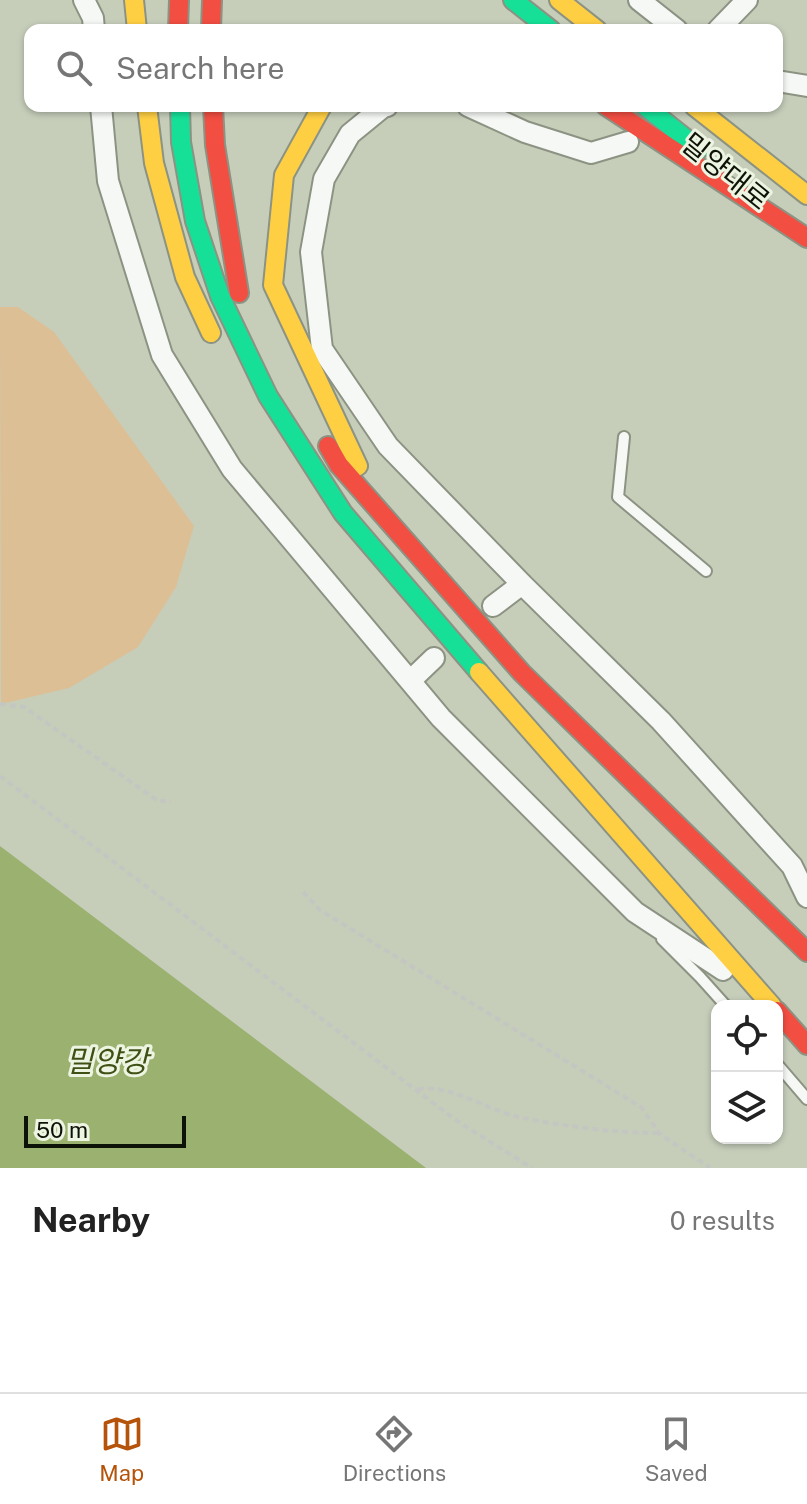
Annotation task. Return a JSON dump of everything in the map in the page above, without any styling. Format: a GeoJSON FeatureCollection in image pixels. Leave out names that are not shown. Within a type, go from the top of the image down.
{"type":"FeatureCollection","features":[{"type":"Feature","properties":{"kind":"main road"},"geometry":{"type":"LineString","coordinates":[[134,0],[136,24]]}},
{"type":"Feature","properties":{"kind":"main road"},"geometry":{"type":"LineString","coordinates":[[178,24],[179,0]]}},
{"type":"Feature","properties":{"kind":"main road"},"geometry":{"type":"LineString","coordinates":[[211,24],[212,0]]}},
{"type":"Feature","properties":{"kind":"main road"},"geometry":{"type":"LineString","coordinates":[[513,0],[543,24]]}},
{"type":"Feature","properties":{"kind":"main road"},"geometry":{"type":"LineString","coordinates":[[559,0],[589,24]]}},
{"type":"Feature","properties":{"kind":"main road"},"geometry":{"type":"LineString","coordinates":[[148,112],[154,163],[185,277],[215,343]]}},
{"type":"Feature","properties":{"kind":"main road"},"geometry":{"type":"LineString","coordinates":[[180,112],[181,142],[195,221],[220,296],[268,396],[343,513]]}},
{"type":"Feature","properties":{"kind":"main road"},"geometry":{"type":"LineString","coordinates":[[213,112],[215,145],[239,292],[246,305]]}},
{"type":"Feature","properties":{"kind":"main road"},"geometry":{"type":"LineString","coordinates":[[319,112],[284,175],[273,285],[379,512]]}},
{"type":"Feature","properties":{"kind":"main road"},"geometry":{"type":"LineString","coordinates":[[615,112],[807,237]]}},
{"type":"Feature","properties":{"kind":"main road","name":"밀양대로"},"geometry":{"type":"LineString","coordinates":[[652,112],[807,237]]}},
{"type":"Feature","properties":{"kind":"main road","name":"밀양대로"},"geometry":{"type":"LineString","coordinates":[[702,112],[807,195]]}},
{"type":"Feature","properties":{"kind":"main road"},"geometry":{"type":"LineString","coordinates":[[316,425],[339,465],[522,673],[807,952]]}},
{"type":"Feature","properties":{"kind":"main road"},"geometry":{"type":"LineString","coordinates":[[269,430],[306,477],[343,513],[767,1000]]}},
{"type":"Feature","properties":{"kind":"main road"},"geometry":{"type":"LineString","coordinates":[[783,1018],[807,1045]]}},
{"type":"Feature","properties":{"kind":"street"},"geometry":{"type":"LineString","coordinates":[[84,0],[94,24]]}},
{"type":"Feature","properties":{"kind":"street"},"geometry":{"type":"LineString","coordinates":[[639,0],[669,24]]}},
{"type":"Feature","properties":{"kind":"street"},"geometry":{"type":"LineString","coordinates":[[724,24],[747,0]]}},
{"type":"Feature","properties":{"kind":"street"},"geometry":{"type":"LineString","coordinates":[[783,82],[807,86]]}},
{"type":"Feature","properties":{"kind":"street"},"geometry":{"type":"LineString","coordinates":[[102,112],[108,181],[162,355],[232,469],[441,718],[635,912],[767,1000]]}},
{"type":"Feature","properties":{"kind":"street"},"geometry":{"type":"LineString","coordinates":[[377,112],[350,134],[324,179],[311,252],[322,349],[388,446],[671,732],[792,866],[807,897]]}},
{"type":"Feature","properties":{"kind":"street"},"geometry":{"type":"LineString","coordinates":[[481,112],[525,132],[591,153],[628,142]]}},
{"type":"Feature","properties":{"kind":"street"},"geometry":{"type":"LineString","coordinates":[[493,606],[522,584]]}},
{"type":"Feature","properties":{"kind":"street"},"geometry":{"type":"LineString","coordinates":[[410,681],[434,658]]}},
{"type":"Feature","properties":{"kind":"lane"},"geometry":{"type":"LineString","coordinates":[[624,437],[618,497],[706,571]]}},
{"type":"Feature","properties":{"kind":"lane"},"geometry":{"type":"LineString","coordinates":[[635,912],[721,1000]]}},
{"type":"Feature","properties":{"kind":"lane"},"geometry":{"type":"LineString","coordinates":[[783,1071],[807,1099]]}},
{"type":"Feature","properties":{"kind":"path"},"geometry":{"type":"LineString","coordinates":[[0,704],[24,707],[158,801],[171,801]]}},
{"type":"Feature","properties":{"kind":"path"},"geometry":{"type":"LineString","coordinates":[[0,776],[457,1121],[532,1168]]}},
{"type":"Feature","properties":{"kind":"path"},"geometry":{"type":"LineString","coordinates":[[303,892],[320,910],[641,1107],[660,1134],[710,1168]]}},
{"type":"Feature","properties":{"kind":"path"},"geometry":{"type":"LineString","coordinates":[[416,1090],[434,1087],[516,1116],[626,1133],[660,1134]]}},
{"type":"Feature","properties":{"kind":"shaded area"},"geometry":{"type":"Polygon","coordinates":[[[0,307],[18,307],[54,332],[194,526],[176,587],[138,647],[69,688],[1,704],[0,307]]]}},
{"type":"Feature","properties":{"kind":"water","name":"밀양강"},"geometry":{"type":"Polygon","coordinates":[[[0,846],[426,1168],[0,1168],[0,846]]]}},
{"type":"Feature","properties":{"kind":"traffic: fast"},"geometry":{"type":"LineString","coordinates":[[513,0],[543,24]]}},
{"type":"Feature","properties":{"kind":"traffic: fast"},"geometry":{"type":"LineString","coordinates":[[180,112],[181,142],[195,221],[220,296],[268,396],[343,513],[479,672]]}},
{"type":"Feature","properties":{"kind":"traffic: fast"},"geometry":{"type":"LineString","coordinates":[[653,112],[699,149]]}},
{"type":"Feature","properties":{"kind":"traffic: slow"},"geometry":{"type":"LineString","coordinates":[[134,0],[136,24]]}},
{"type":"Feature","properties":{"kind":"traffic: slow"},"geometry":{"type":"LineString","coordinates":[[559,0],[589,24]]}},
{"type":"Feature","properties":{"kind":"traffic: slow"},"geometry":{"type":"LineString","coordinates":[[148,112],[154,163],[185,277],[211,333]]}},
{"type":"Feature","properties":{"kind":"traffic: slow"},"geometry":{"type":"LineString","coordinates":[[319,112],[284,175],[273,285],[358,466]]}},
{"type":"Feature","properties":{"kind":"traffic: slow"},"geometry":{"type":"LineString","coordinates":[[702,112],[807,195]]}},
{"type":"Feature","properties":{"kind":"traffic: slow"},"geometry":{"type":"LineString","coordinates":[[479,672],[767,1000]]}},
{"type":"Feature","properties":{"kind":"traffic: jam"},"geometry":{"type":"LineString","coordinates":[[178,24],[179,0]]}},
{"type":"Feature","properties":{"kind":"traffic: jam"},"geometry":{"type":"LineString","coordinates":[[211,24],[212,0]]}},
{"type":"Feature","properties":{"kind":"traffic: jam"},"geometry":{"type":"LineString","coordinates":[[213,112],[215,145],[239,293]]}},
{"type":"Feature","properties":{"kind":"traffic: jam"},"geometry":{"type":"LineString","coordinates":[[615,112],[807,238]]}},
{"type":"Feature","properties":{"kind":"traffic: jam"},"geometry":{"type":"LineString","coordinates":[[328,446],[339,465],[522,673],[807,952]]}},
{"type":"Feature","properties":{"kind":"traffic: jam"},"geometry":{"type":"LineString","coordinates":[[783,1018],[807,1045]]}}]}
